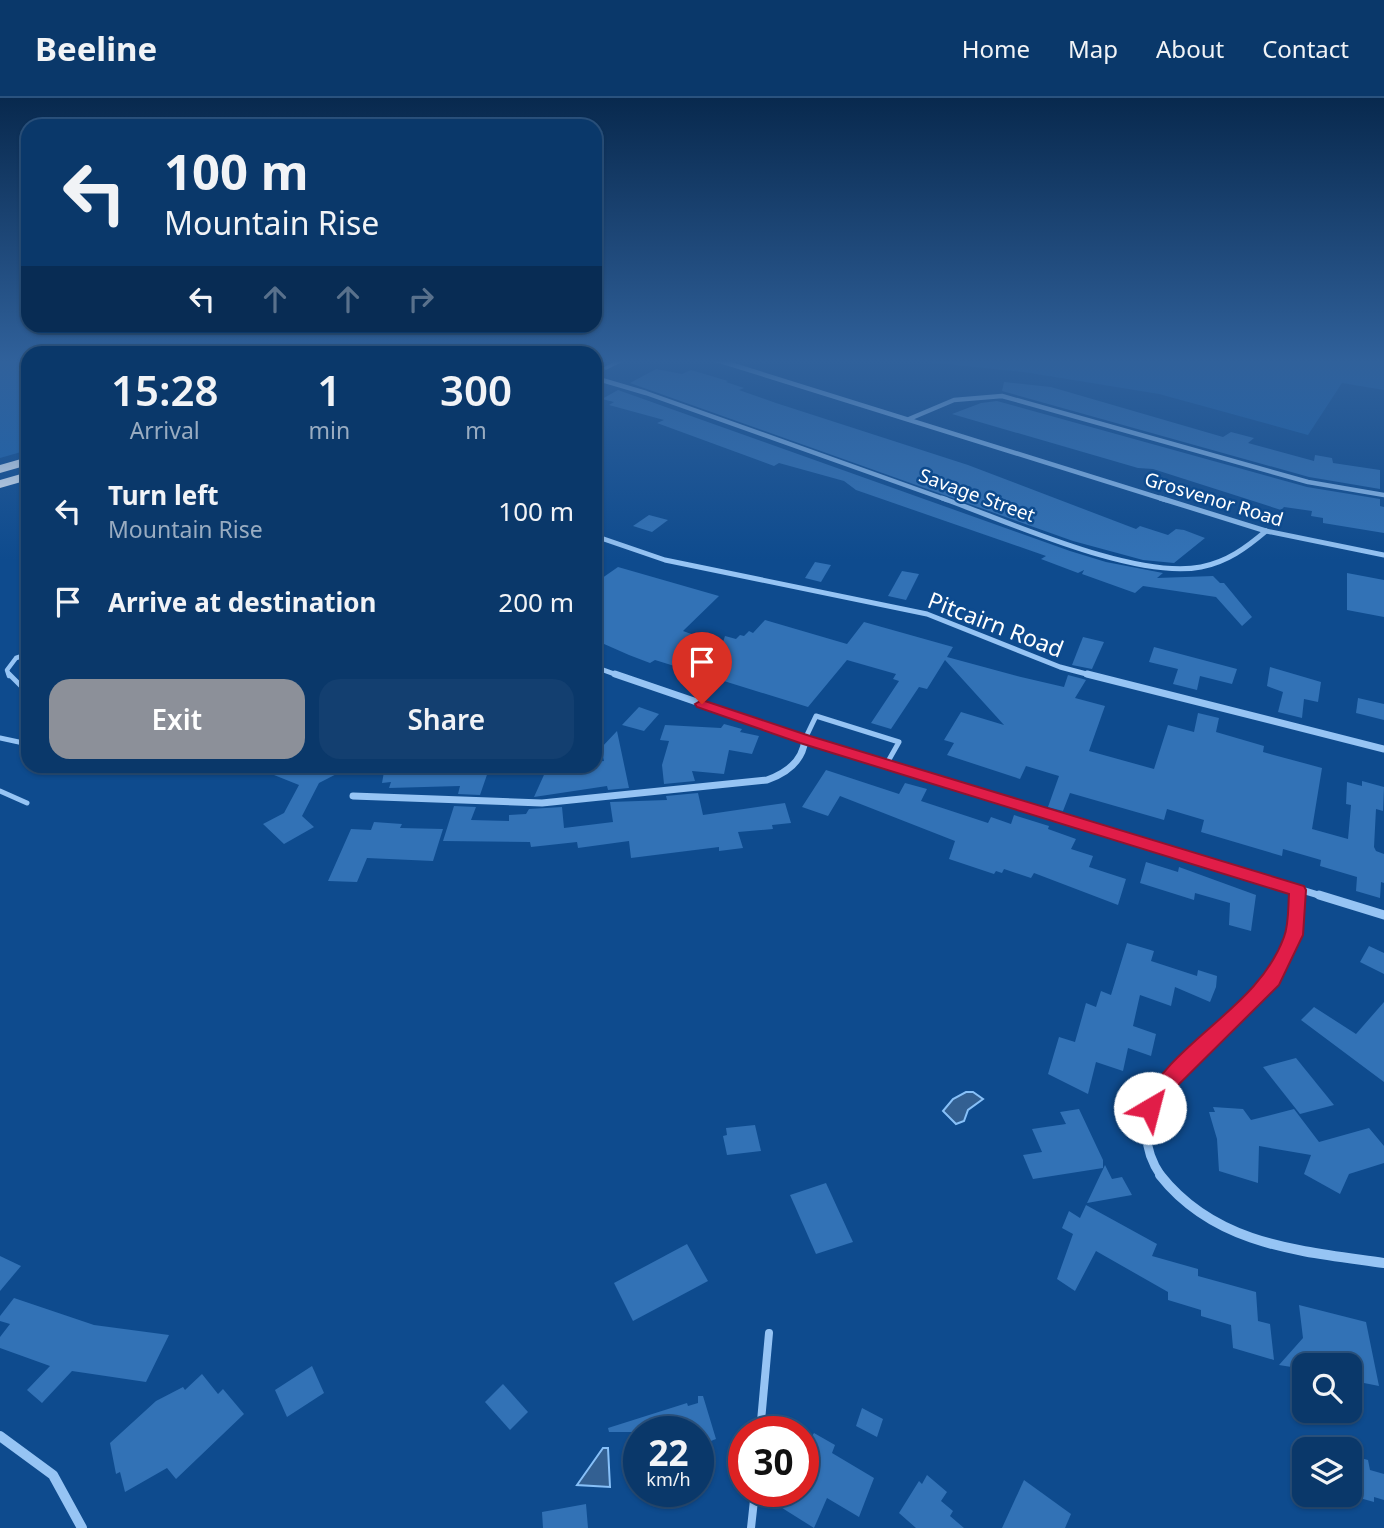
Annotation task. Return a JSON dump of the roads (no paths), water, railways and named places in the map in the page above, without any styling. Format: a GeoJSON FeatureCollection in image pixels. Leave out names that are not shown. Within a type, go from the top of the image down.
{"type":"FeatureCollection","features":[{"type":"Feature","properties":{"kind":"highway"},"geometry":{"type":"LineString","coordinates":[[0,469],[21,463]]}},
{"type":"Feature","properties":{"kind":"highway"},"geometry":{"type":"LineString","coordinates":[[0,484],[21,478]]}},
{"type":"Feature","properties":{"kind":"street","name":"Savage Street"},"geometry":{"type":"LineString","coordinates":[[741,427],[1119,561],[1168,569],[1215,565],[1243,552],[1266,531]]}},
{"type":"Feature","properties":{"kind":"street","name":"Grosvenor Road"},"geometry":{"type":"LineString","coordinates":[[933,427],[1266,531],[1384,555]]}},
{"type":"Feature","properties":{"kind":"street"},"geometry":{"type":"LineString","coordinates":[[1116,427],[1308,482],[1384,495]]}},
{"type":"Feature","properties":{"kind":"street","name":"Pitcairn Road"},"geometry":{"type":"LineString","coordinates":[[602,538],[664,560],[928,614],[1060,667],[1384,748]]}},
{"type":"Feature","properties":{"kind":"street"},"geometry":{"type":"LineString","coordinates":[[602,669],[805,740],[1384,915]]}},
{"type":"Feature","properties":{"kind":"street"},"geometry":{"type":"LineString","coordinates":[[353,796],[542,803],[767,780],[794,765],[805,746],[805,740]]}},
{"type":"Feature","properties":{"kind":"street"},"geometry":{"type":"LineString","coordinates":[[1298,890],[1294,935],[1272,979],[1163,1087],[1150,1108],[1146,1143],[1166,1183],[1202,1216],[1244,1237],[1296,1251],[1384,1263]]}},
{"type":"Feature","properties":{"kind":"street"},"geometry":{"type":"LineString","coordinates":[[0,1436],[53,1475],[82,1528]]}},
{"type":"Feature","properties":{"kind":"lane"},"geometry":{"type":"LineString","coordinates":[[21,656],[16,658],[7,670],[21,687]]}},
{"type":"Feature","properties":{"kind":"lane"},"geometry":{"type":"LineString","coordinates":[[805,740],[816,716],[899,742],[886,765]]}},
{"type":"Feature","properties":{"kind":"lane"},"geometry":{"type":"LineString","coordinates":[[0,738],[21,742]]}},
{"type":"Feature","properties":{"kind":"lane"},"geometry":{"type":"LineString","coordinates":[[0,791],[27,803]]}},
{"type":"Feature","properties":{"kind":"lane"},"geometry":{"type":"LineString","coordinates":[[761,1416],[769,1333]]}},
{"type":"Feature","properties":{"kind":"lane"},"geometry":{"type":"LineString","coordinates":[[751,1528],[753,1507]]}}]}
